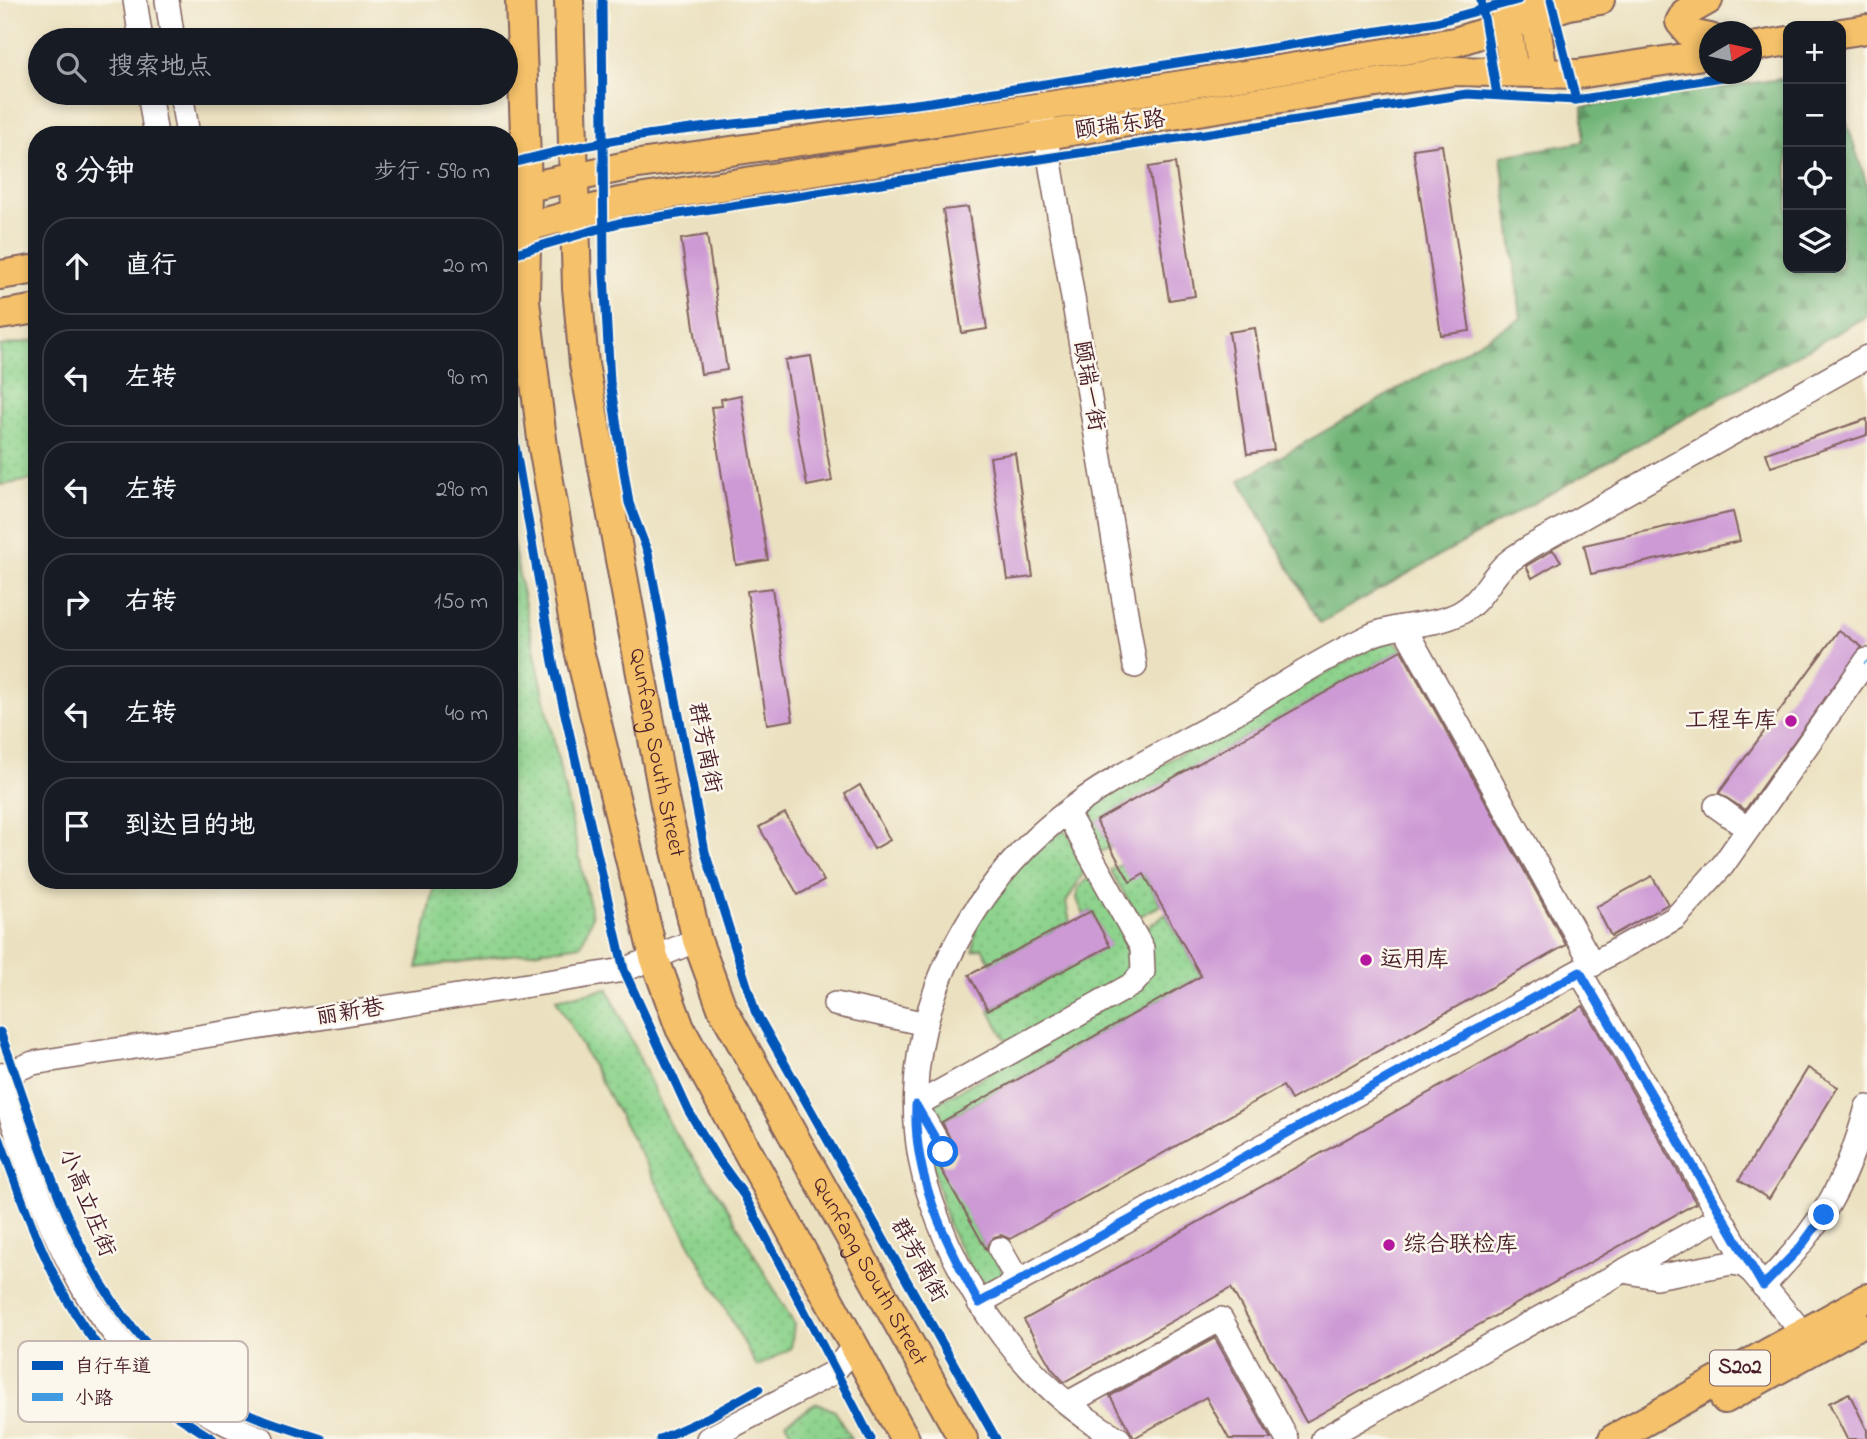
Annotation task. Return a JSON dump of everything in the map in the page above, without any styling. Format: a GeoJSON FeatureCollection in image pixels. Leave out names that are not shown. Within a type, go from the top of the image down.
{"type":"FeatureCollection","features":[{"type":"Feature","properties":{"kind":"main road"},"geometry":{"type":"LineString","coordinates":[[518,189],[520,0]]}},
{"type":"Feature","properties":{"kind":"main road","name":"Qunfang South Street"},"geometry":{"type":"LineString","coordinates":[[569,0],[575,214],[584,364],[665,804],[697,940],[722,1008],[963,1439]]}},
{"type":"Feature","properties":{"kind":"main road","name":"颐瑞东路"},"geometry":{"type":"LineString","coordinates":[[518,230],[619,202],[1455,42],[1505,13],[1601,0]]}},
{"type":"Feature","properties":{"kind":"main road"},"geometry":{"type":"LineString","coordinates":[[1699,36],[1690,34],[1680,22],[1685,13],[1708,0]]}},
{"type":"Feature","properties":{"kind":"main road"},"geometry":{"type":"LineString","coordinates":[[1533,8],[1543,72]]}},
{"type":"Feature","properties":{"kind":"main road"},"geometry":{"type":"LineString","coordinates":[[1505,13],[1514,72]]}},
{"type":"Feature","properties":{"kind":"main road"},"geometry":{"type":"LineString","coordinates":[[1846,32],[1867,29]]}},
{"type":"Feature","properties":{"kind":"main road"},"geometry":{"type":"LineString","coordinates":[[1762,41],[1783,42]]}},
{"type":"Feature","properties":{"kind":"main road"},"geometry":{"type":"LineString","coordinates":[[1762,45],[1783,42]]}},
{"type":"Feature","properties":{"kind":"main road","name":"颐瑞东路"},"geometry":{"type":"LineString","coordinates":[[518,189],[632,165],[1453,71],[1578,74],[1699,56]]}},
{"type":"Feature","properties":{"kind":"main road"},"geometry":{"type":"LineString","coordinates":[[518,239],[543,447],[576,633],[654,957],[680,1028],[905,1439]]}},
{"type":"Feature","properties":{"kind":"main road"},"geometry":{"type":"LineString","coordinates":[[0,275],[28,270]]}},
{"type":"Feature","properties":{"kind":"main road"},"geometry":{"type":"LineString","coordinates":[[0,315],[28,310]]}},
{"type":"Feature","properties":{"kind":"main road","name":"S202"},"geometry":{"type":"LineString","coordinates":[[1613,1439],[1867,1298]]}},
{"type":"Feature","properties":{"kind":"main road","name":"S202"},"geometry":{"type":"LineString","coordinates":[[1652,1439],[1867,1320]]}},
{"type":"Feature","properties":{"kind":"street"},"geometry":{"type":"LineString","coordinates":[[135,0],[139,28]]}},
{"type":"Feature","properties":{"kind":"street"},"geometry":{"type":"LineString","coordinates":[[167,0],[171,28]]}},
{"type":"Feature","properties":{"kind":"street"},"geometry":{"type":"LineString","coordinates":[[151,105],[154,126]]}},
{"type":"Feature","properties":{"kind":"street"},"geometry":{"type":"LineString","coordinates":[[183,105],[186,126]]}},
{"type":"Feature","properties":{"kind":"street","name":"颐瑞一街"},"geometry":{"type":"LineString","coordinates":[[1043,120],[1135,666]]}},
{"type":"Feature","properties":{"kind":"street"},"geometry":{"type":"LineString","coordinates":[[1119,1439],[1068,1404],[1020,1356],[979,1303],[945,1242],[924,1181],[916,1105],[918,1060],[926,1024],[951,950],[981,900],[1017,856],[1067,813],[1106,786],[1363,640],[1463,612],[1480,597],[1502,567],[1530,547],[1867,357]]}},
{"type":"Feature","properties":{"kind":"street"},"geometry":{"type":"LineString","coordinates":[[1404,627],[1720,1217],[1757,1279]]}},
{"type":"Feature","properties":{"kind":"street"},"geometry":{"type":"LineString","coordinates":[[979,1303],[1666,924],[1685,910],[1714,877],[1867,660]]}},
{"type":"Feature","properties":{"kind":"street"},"geometry":{"type":"LineString","coordinates":[[1716,806],[1748,829]]}},
{"type":"Feature","properties":{"kind":"street"},"geometry":{"type":"LineString","coordinates":[[916,1105],[1133,984],[1141,975],[1144,959],[1142,948],[1067,813]]}},
{"type":"Feature","properties":{"kind":"street","name":"丽新巷"},"geometry":{"type":"LineString","coordinates":[[0,1076],[33,1063],[612,973],[697,940]]}},
{"type":"Feature","properties":{"kind":"street"},"geometry":{"type":"LineString","coordinates":[[835,1004],[926,1024]]}},
{"type":"Feature","properties":{"kind":"street","name":"小高立庄街"},"geometry":{"type":"LineString","coordinates":[[0,1084],[67,1264],[97,1313],[121,1341]]}},
{"type":"Feature","properties":{"kind":"street"},"geometry":{"type":"LineString","coordinates":[[916,1105],[943,1152]]}},
{"type":"Feature","properties":{"kind":"street"},"geometry":{"type":"LineString","coordinates":[[1757,1279],[1799,1249],[1828,1208],[1846,1171],[1867,1107]]}},
{"type":"Feature","properties":{"kind":"street"},"geometry":{"type":"LineString","coordinates":[[1327,1438],[1720,1217]]}},
{"type":"Feature","properties":{"kind":"street"},"geometry":{"type":"LineString","coordinates":[[1000,1249],[1018,1281]]}},
{"type":"Feature","properties":{"kind":"street"},"geometry":{"type":"LineString","coordinates":[[1623,1271],[1656,1277],[1732,1263],[1743,1265],[1803,1333]]}},
{"type":"Feature","properties":{"kind":"street"},"geometry":{"type":"LineString","coordinates":[[1068,1404],[1222,1319],[1287,1439]]}},
{"type":"Feature","properties":{"kind":"street"},"geometry":{"type":"LineString","coordinates":[[708,1439],[834,1372],[854,1346]]}},
{"type":"Feature","properties":{"kind":"street","name":"小高立庄街"},"geometry":{"type":"LineString","coordinates":[[228,1422],[262,1439]]}},
{"type":"Feature","properties":{"kind":"green space"},"geometry":{"type":"Polygon","coordinates":[[[1783,79],[1783,273],[1846,273],[1846,120],[1867,185],[1867,316],[1320,623],[1240,480],[1521,318],[1501,156],[1583,142],[1583,107],[1762,84],[1762,82],[1783,79]]]}},
{"type":"Feature","properties":{"kind":"green space"},"geometry":{"type":"Polygon","coordinates":[[[28,341],[28,480],[0,485],[0,346],[28,341]]]}},
{"type":"Feature","properties":{"kind":"green space"},"geometry":{"type":"Polygon","coordinates":[[[518,570],[592,917],[581,945],[417,968],[434,889],[518,889],[518,570]]]}},
{"type":"Feature","properties":{"kind":"green space"},"geometry":{"type":"Polygon","coordinates":[[[1394,641],[1403,649],[1097,821],[1111,847],[1100,852],[1080,821],[1082,811],[1096,801],[1373,647],[1394,641]]]}},
{"type":"Feature","properties":{"kind":"green space"},"geometry":{"type":"Polygon","coordinates":[[[1061,831],[1068,833],[1086,868],[1066,903],[1070,922],[991,964],[982,948],[973,951],[976,916],[1005,878],[1061,831]]]}},
{"type":"Feature","properties":{"kind":"green space"},"geometry":{"type":"Polygon","coordinates":[[[1121,865],[1144,874],[1161,905],[1138,917],[1110,870],[1121,865]]]}},
{"type":"Feature","properties":{"kind":"green space"},"geometry":{"type":"Polygon","coordinates":[[[1087,879],[1091,879],[1131,938],[1138,969],[1010,1047],[989,1010],[1109,946],[1091,911],[1084,915],[1077,899],[1078,888],[1087,879]]]}},
{"type":"Feature","properties":{"kind":"green space"},"geometry":{"type":"Polygon","coordinates":[[[1166,914],[1201,976],[936,1125],[931,1107],[1137,988],[1146,928],[1166,914]]]}},
{"type":"Feature","properties":{"kind":"green space"},"geometry":{"type":"Polygon","coordinates":[[[608,989],[671,1127],[723,1200],[794,1324],[791,1348],[757,1367],[556,999],[608,989]]]}},
{"type":"Feature","properties":{"kind":"green space"},"geometry":{"type":"Polygon","coordinates":[[[935,1153],[987,1251],[994,1248],[1004,1277],[991,1285],[977,1280],[948,1225],[931,1160],[935,1153]]]}},
{"type":"Feature","properties":{"kind":"green space"},"geometry":{"type":"Polygon","coordinates":[[[817,1403],[835,1411],[851,1439],[796,1439],[786,1422],[817,1403]]]}},
{"type":"Feature","properties":{"kind":"building"},"geometry":{"type":"Polygon","coordinates":[[[1442,145],[1470,331],[1441,335],[1413,149],[1442,145]]]}},
{"type":"Feature","properties":{"kind":"building"},"geometry":{"type":"Polygon","coordinates":[[[1175,163],[1195,296],[1169,300],[1149,167],[1175,163]]]}},
{"type":"Feature","properties":{"kind":"building"},"geometry":{"type":"Polygon","coordinates":[[[968,207],[987,329],[962,333],[943,210],[968,207]]]}},
{"type":"Feature","properties":{"kind":"building"},"geometry":{"type":"Polygon","coordinates":[[[707,235],[727,370],[701,374],[681,239],[707,235]]]}},
{"type":"Feature","properties":{"kind":"building"},"geometry":{"type":"Polygon","coordinates":[[[1255,328],[1274,450],[1247,454],[1229,332],[1255,328]]]}},
{"type":"Feature","properties":{"kind":"building"},"geometry":{"type":"Polygon","coordinates":[[[811,356],[832,481],[807,486],[785,360],[811,356]]]}},
{"type":"Feature","properties":{"kind":"building"},"geometry":{"type":"Polygon","coordinates":[[[741,395],[768,560],[736,565],[711,407],[722,406],[721,399],[741,395]]]}},
{"type":"Feature","properties":{"kind":"building"},"geometry":{"type":"Polygon","coordinates":[[[1867,419],[1867,435],[1771,467],[1766,453],[1867,419]]]}},
{"type":"Feature","properties":{"kind":"building"},"geometry":{"type":"Polygon","coordinates":[[[1015,453],[1033,577],[1008,580],[990,457],[1015,453]]]}},
{"type":"Feature","properties":{"kind":"building"},"geometry":{"type":"Polygon","coordinates":[[[1733,512],[1740,541],[1591,574],[1584,545],[1733,512]]]}},
{"type":"Feature","properties":{"kind":"building"},"geometry":{"type":"Polygon","coordinates":[[[1553,550],[1561,561],[1532,578],[1526,566],[1553,550]]]}},
{"type":"Feature","properties":{"kind":"building"},"geometry":{"type":"Polygon","coordinates":[[[772,588],[793,720],[767,724],[747,591],[772,588]]]}},
{"type":"Feature","properties":{"kind":"building","name":"工程车库"},"geometry":{"type":"Polygon","coordinates":[[[1839,630],[1862,647],[1745,810],[1719,793],[1839,630]]]}},
{"type":"Feature","properties":{"kind":"building","name":"运用库"},"geometry":{"type":"Polygon","coordinates":[[[1401,650],[1566,945],[1291,1100],[1283,1086],[1010,1239],[1001,1235],[994,1237],[986,1249],[939,1165],[951,1164],[957,1153],[942,1122],[1201,976],[1144,874],[1130,882],[1096,821],[1401,650]]]}},
{"type":"Feature","properties":{"kind":"building"},"geometry":{"type":"Polygon","coordinates":[[[860,785],[890,840],[874,849],[845,794],[860,785]]]}},
{"type":"Feature","properties":{"kind":"building"},"geometry":{"type":"Polygon","coordinates":[[[785,813],[824,881],[798,895],[759,827],[785,813]]]}},
{"type":"Feature","properties":{"kind":"building"},"geometry":{"type":"Polygon","coordinates":[[[1652,876],[1668,904],[1611,936],[1596,907],[1652,876]]]}},
{"type":"Feature","properties":{"kind":"building"},"geometry":{"type":"Polygon","coordinates":[[[1091,911],[1110,946],[988,1010],[969,975],[1091,911]]]}},
{"type":"Feature","properties":{"kind":"building","name":"综合联检库"},"geometry":{"type":"Polygon","coordinates":[[[1583,1006],[1696,1203],[1306,1422],[1231,1288],[1064,1382],[1052,1369],[1024,1320],[1583,1006]]]}},
{"type":"Feature","properties":{"kind":"building"},"geometry":{"type":"Polygon","coordinates":[[[1808,1068],[1838,1087],[1769,1199],[1739,1180],[1808,1068]]]}},
{"type":"Feature","properties":{"kind":"building"},"geometry":{"type":"Polygon","coordinates":[[[1215,1338],[1271,1439],[1229,1439],[1206,1397],[1134,1438],[1110,1396],[1215,1338]]]}},
{"type":"Feature","properties":{"kind":"building"},"geometry":{"type":"Polygon","coordinates":[[[1849,1393],[1867,1430],[1867,1439],[1847,1439],[1829,1403],[1849,1393]]]}},
{"type":"Feature","properties":{"kind":"cycle path","name":"群芳南街"},"geometry":{"type":"LineString","coordinates":[[602,0],[604,274],[610,382],[629,503],[648,553],[705,852],[755,1011],[996,1439]]}},
{"type":"Feature","properties":{"kind":"cycle path"},"geometry":{"type":"LineString","coordinates":[[1481,0],[1497,95]]}},
{"type":"Feature","properties":{"kind":"cycle path"},"geometry":{"type":"LineString","coordinates":[[518,162],[666,132],[931,102],[1436,22],[1518,0]]}},
{"type":"Feature","properties":{"kind":"cycle path"},"geometry":{"type":"LineString","coordinates":[[1551,0],[1576,100]]}},
{"type":"Feature","properties":{"kind":"cycle path"},"geometry":{"type":"LineString","coordinates":[[518,252],[619,223],[1467,94],[1576,100],[1699,81]]}},
{"type":"Feature","properties":{"kind":"cycle path"},"geometry":{"type":"LineString","coordinates":[[518,462],[553,662],[624,970],[688,1110],[715,1155],[744,1195],[871,1439]]}},
{"type":"Feature","properties":{"kind":"cycle path"},"geometry":{"type":"LineString","coordinates":[[0,1032],[73,1230],[97,1276],[126,1320],[145,1341]]}},
{"type":"Feature","properties":{"kind":"cycle path"},"geometry":{"type":"LineString","coordinates":[[0,1140],[53,1274],[94,1341]]}},
{"type":"Feature","properties":{"kind":"cycle path"},"geometry":{"type":"LineString","coordinates":[[660,1439],[709,1417],[759,1389]]}},
{"type":"Feature","properties":{"kind":"cycle path"},"geometry":{"type":"LineString","coordinates":[[248,1414],[322,1439]]}},
{"type":"Feature","properties":{"kind":"cycle path"},"geometry":{"type":"LineString","coordinates":[[187,1422],[213,1439]]}},
{"type":"Feature","properties":{"kind":"place","name":"工程车库"},"geometry":{"type":"Point","coordinates":[1791,721]}},
{"type":"Feature","properties":{"kind":"place","name":"运用库"},"geometry":{"type":"Point","coordinates":[1366,960]}},
{"type":"Feature","properties":{"kind":"place","name":"综合联检库"},"geometry":{"type":"Point","coordinates":[1389,1245]}},
{"type":"Feature","properties":{"kind":"route"},"geometry":{"type":"LineString","coordinates":[[943,1152],[916,1105],[915,1120],[924,1181],[945,1242],[979,1303],[1580,972],[1752,1272],[1763,1286],[1799,1249],[1824,1215]]}}]}
